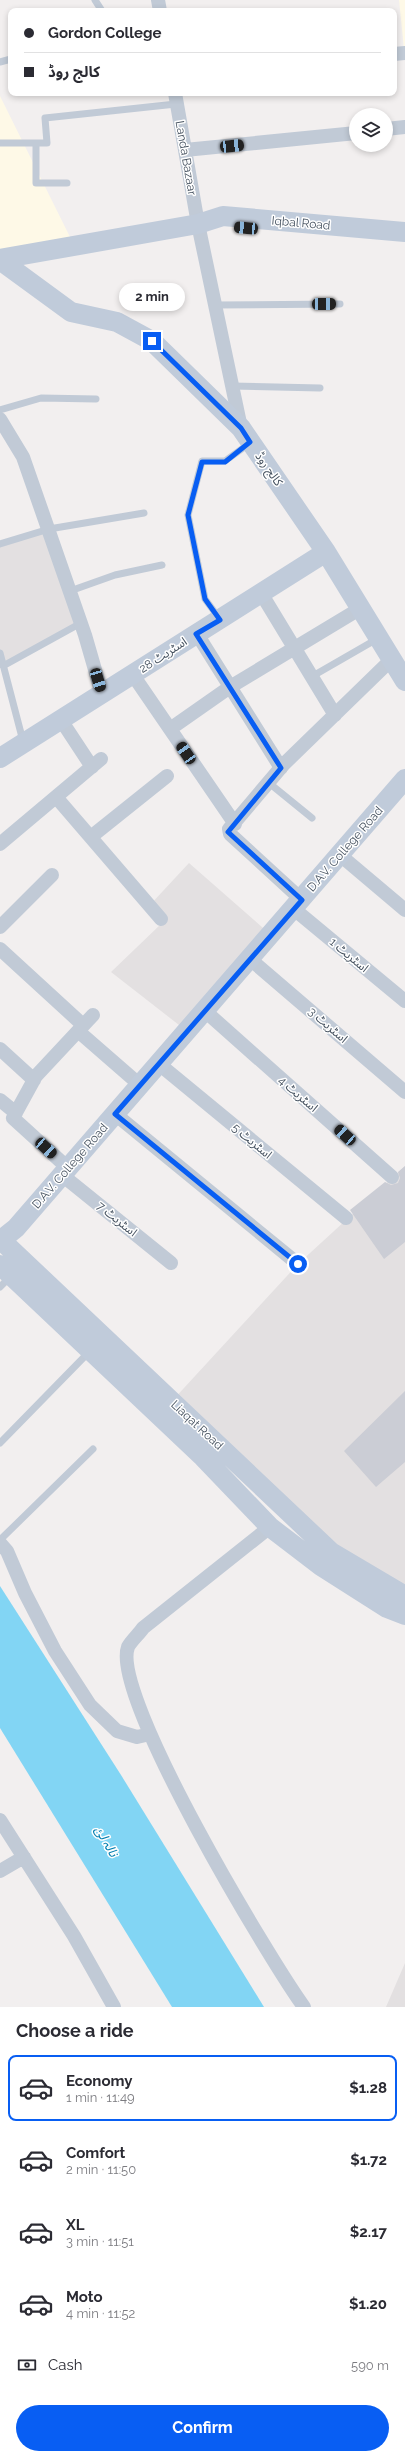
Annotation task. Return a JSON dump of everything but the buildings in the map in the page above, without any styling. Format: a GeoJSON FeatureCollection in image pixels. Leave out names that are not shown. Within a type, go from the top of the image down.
{"type":"FeatureCollection","features":[{"type":"Feature","properties":{"kind":"street","name":"Landa Bazaar"},"geometry":{"type":"LineString","coordinates":[[176,98],[198,224],[232,386],[246,435]]}},
{"type":"Feature","properties":{"kind":"street"},"geometry":{"type":"LineString","coordinates":[[393,129],[405,128]]}},
{"type":"Feature","properties":{"kind":"street"},"geometry":{"type":"LineString","coordinates":[[185,150],[349,134]]}},
{"type":"Feature","properties":{"kind":"street","name":"Iqbal Road"},"geometry":{"type":"LineString","coordinates":[[0,260],[198,224],[223,216],[405,232]]}},
{"type":"Feature","properties":{"kind":"street","name":"Iqbal Road"},"geometry":{"type":"LineString","coordinates":[[198,224],[405,244]]}},
{"type":"Feature","properties":{"kind":"street","name":"کالج روڈ"},"geometry":{"type":"LineString","coordinates":[[0,260],[71,312],[117,322],[152,341],[246,435],[326,552],[405,681]]}},
{"type":"Feature","properties":{"kind":"street"},"geometry":{"type":"LineString","coordinates":[[0,419],[24,457],[81,623],[102,694]]}},
{"type":"Feature","properties":{"kind":"street","name":"اسٹریٹ 28"},"geometry":{"type":"LineString","coordinates":[[0,758],[326,552]]}},
{"type":"Feature","properties":{"kind":"street"},"geometry":{"type":"LineString","coordinates":[[260,594],[335,715]]}},
{"type":"Feature","properties":{"kind":"street"},"geometry":{"type":"LineString","coordinates":[[170,729],[230,687],[361,608]]}},
{"type":"Feature","properties":{"kind":"street"},"geometry":{"type":"LineString","coordinates":[[196,634],[281,768]]}},
{"type":"Feature","properties":{"kind":"street"},"geometry":{"type":"LineString","coordinates":[[133,675],[235,824],[281,768],[392,660]]}},
{"type":"Feature","properties":{"kind":"street"},"geometry":{"type":"LineString","coordinates":[[0,844],[97,763],[61,720]]}},
{"type":"Feature","properties":{"kind":"street"},"geometry":{"type":"LineString","coordinates":[[92,836],[167,776]]}},
{"type":"Feature","properties":{"kind":"street","name":"D.A.V. College Road"},"geometry":{"type":"LineString","coordinates":[[0,1241],[16,1228],[405,779]]}},
{"type":"Feature","properties":{"kind":"street"},"geometry":{"type":"LineString","coordinates":[[56,797],[92,836],[161,919]]}},
{"type":"Feature","properties":{"kind":"street","name":"اسٹریٹ 1"},"geometry":{"type":"LineString","coordinates":[[235,824],[229,829],[230,834],[298,904],[405,1001]]}},
{"type":"Feature","properties":{"kind":"street"},"geometry":{"type":"LineString","coordinates":[[340,855],[405,910]]}},
{"type":"Feature","properties":{"kind":"street"},"geometry":{"type":"LineString","coordinates":[[0,926],[52,875]]}},
{"type":"Feature","properties":{"kind":"street"},"geometry":{"type":"LineString","coordinates":[[0,949],[140,1086]]}},
{"type":"Feature","properties":{"kind":"street","name":"اسٹریٹ 3"},"geometry":{"type":"LineString","coordinates":[[250,959],[405,1092]]}},
{"type":"Feature","properties":{"kind":"street","name":"اسٹریٹ 4"},"geometry":{"type":"LineString","coordinates":[[205,1011],[392,1177]]}},
{"type":"Feature","properties":{"kind":"street"},"geometry":{"type":"LineString","coordinates":[[0,1100],[16,1113],[34,1080],[93,1015]]}},
{"type":"Feature","properties":{"kind":"street"},"geometry":{"type":"LineString","coordinates":[[0,1049],[34,1080]]}},
{"type":"Feature","properties":{"kind":"street","name":"اسٹریٹ 5"},"geometry":{"type":"LineString","coordinates":[[159,1064],[346,1218]]}},
{"type":"Feature","properties":{"kind":"street","name":"اسٹریٹ 7"},"geometry":{"type":"LineString","coordinates":[[16,1113],[13,1118],[65,1171],[171,1263]]}},
{"type":"Feature","properties":{"kind":"street"},"geometry":{"type":"LineString","coordinates":[[115,1114],[298,1264]]}},
{"type":"Feature","properties":{"kind":"street","name":"Liaqat Road"},"geometry":{"type":"LineString","coordinates":[[0,1241],[331,1552],[405,1596]]}},
{"type":"Feature","properties":{"kind":"street","name":"Liaqat Road"},"geometry":{"type":"LineString","coordinates":[[4,1276],[91,1350],[204,1457],[270,1527],[321,1566],[362,1593],[387,1608],[405,1615]]}},
{"type":"Feature","properties":{"kind":"street"},"geometry":{"type":"LineString","coordinates":[[270,1527],[143,1628],[128,1648],[128,1667],[150,1734],[213,1861],[304,2007]]}},
{"type":"Feature","properties":{"kind":"street"},"geometry":{"type":"LineString","coordinates":[[0,1541],[7,1551],[25,1593],[55,1651],[90,1705],[117,1731],[137,1737],[150,1734]]}},
{"type":"Feature","properties":{"kind":"street"},"geometry":{"type":"LineString","coordinates":[[0,1820],[74,1936],[114,2007]]}},
{"type":"Feature","properties":{"kind":"street"},"geometry":{"type":"LineString","coordinates":[[0,1871],[24,1857]]}},
{"type":"Feature","properties":{"kind":"lane"},"geometry":{"type":"LineString","coordinates":[[0,143],[47,143],[45,118],[176,98]]}},
{"type":"Feature","properties":{"kind":"lane"},"geometry":{"type":"LineString","coordinates":[[36,143],[36,183],[67,183]]}},
{"type":"Feature","properties":{"kind":"lane"},"geometry":{"type":"LineString","coordinates":[[215,305],[340,304]]}},
{"type":"Feature","properties":{"kind":"lane"},"geometry":{"type":"LineString","coordinates":[[232,386],[320,388]]}},
{"type":"Feature","properties":{"kind":"lane"},"geometry":{"type":"LineString","coordinates":[[0,410],[41,398],[96,399]]}},
{"type":"Feature","properties":{"kind":"lane"},"geometry":{"type":"LineString","coordinates":[[220,620],[205,599],[188,515],[202,462],[225,462],[246,435]]}},
{"type":"Feature","properties":{"kind":"lane"},"geometry":{"type":"LineString","coordinates":[[0,544],[48,529],[144,513]]}},
{"type":"Feature","properties":{"kind":"lane"},"geometry":{"type":"LineString","coordinates":[[70,591],[115,575],[162,565]]}},
{"type":"Feature","properties":{"kind":"lane"},"geometry":{"type":"LineString","coordinates":[[3,666],[81,623]]}},
{"type":"Feature","properties":{"kind":"lane"},"geometry":{"type":"LineString","coordinates":[[311,677],[379,638]]}},
{"type":"Feature","properties":{"kind":"lane"},"geometry":{"type":"LineString","coordinates":[[0,653],[24,743]]}},
{"type":"Feature","properties":{"kind":"lane"},"geometry":{"type":"LineString","coordinates":[[269,783],[312,818]]}},
{"type":"Feature","properties":{"kind":"lane"},"geometry":{"type":"LineString","coordinates":[[0,1443],[91,1350]]}},
{"type":"Feature","properties":{"kind":"lane"},"geometry":{"type":"LineString","coordinates":[[0,1541],[93,1449]]}},
{"type":"Feature","properties":{"kind":"shaded area"},"geometry":{"type":"Polygon","coordinates":[[[399,0],[405,0],[405,59],[399,0]]]}},
{"type":"Feature","properties":{"kind":"shaded area"},"geometry":{"type":"Polygon","coordinates":[[[0,96],[71,239],[0,254],[0,96]]]}},
{"type":"Feature","properties":{"kind":"shaded area"},"geometry":{"type":"Polygon","coordinates":[[[49,529],[81,623],[3,666],[0,653],[0,544],[49,529]]]}},
{"type":"Feature","properties":{"kind":"shaded area"},"geometry":{"type":"Polygon","coordinates":[[[189,863],[271,935],[188,1032],[111,972],[161,924],[149,906],[189,863]]]}},
{"type":"Feature","properties":{"kind":"shaded area"},"geometry":{"type":"Polygon","coordinates":[[[405,1166],[405,1596],[331,1552],[172,1401],[298,1264],[405,1166]]]}},
{"type":"Feature","properties":{"kind":"shaded area"},"geometry":{"type":"Polygon","coordinates":[[[405,1963],[405,2007],[386,2007],[405,1963]]]}},
{"type":"Feature","properties":{"kind":"water","name":"نالہ لئ"},"geometry":{"type":"Polygon","coordinates":[[[0,1586],[121,1775],[264,2007],[172,2007],[0,1728],[0,1586]]]}},
{"type":"Feature","properties":{"kind":"route"},"geometry":{"type":"LineString","coordinates":[[152,341],[241,428],[250,442],[225,462],[202,462],[188,515],[205,599],[220,620],[196,634],[281,768],[228,832],[302,900],[115,1114],[298,1264]]}}]}
